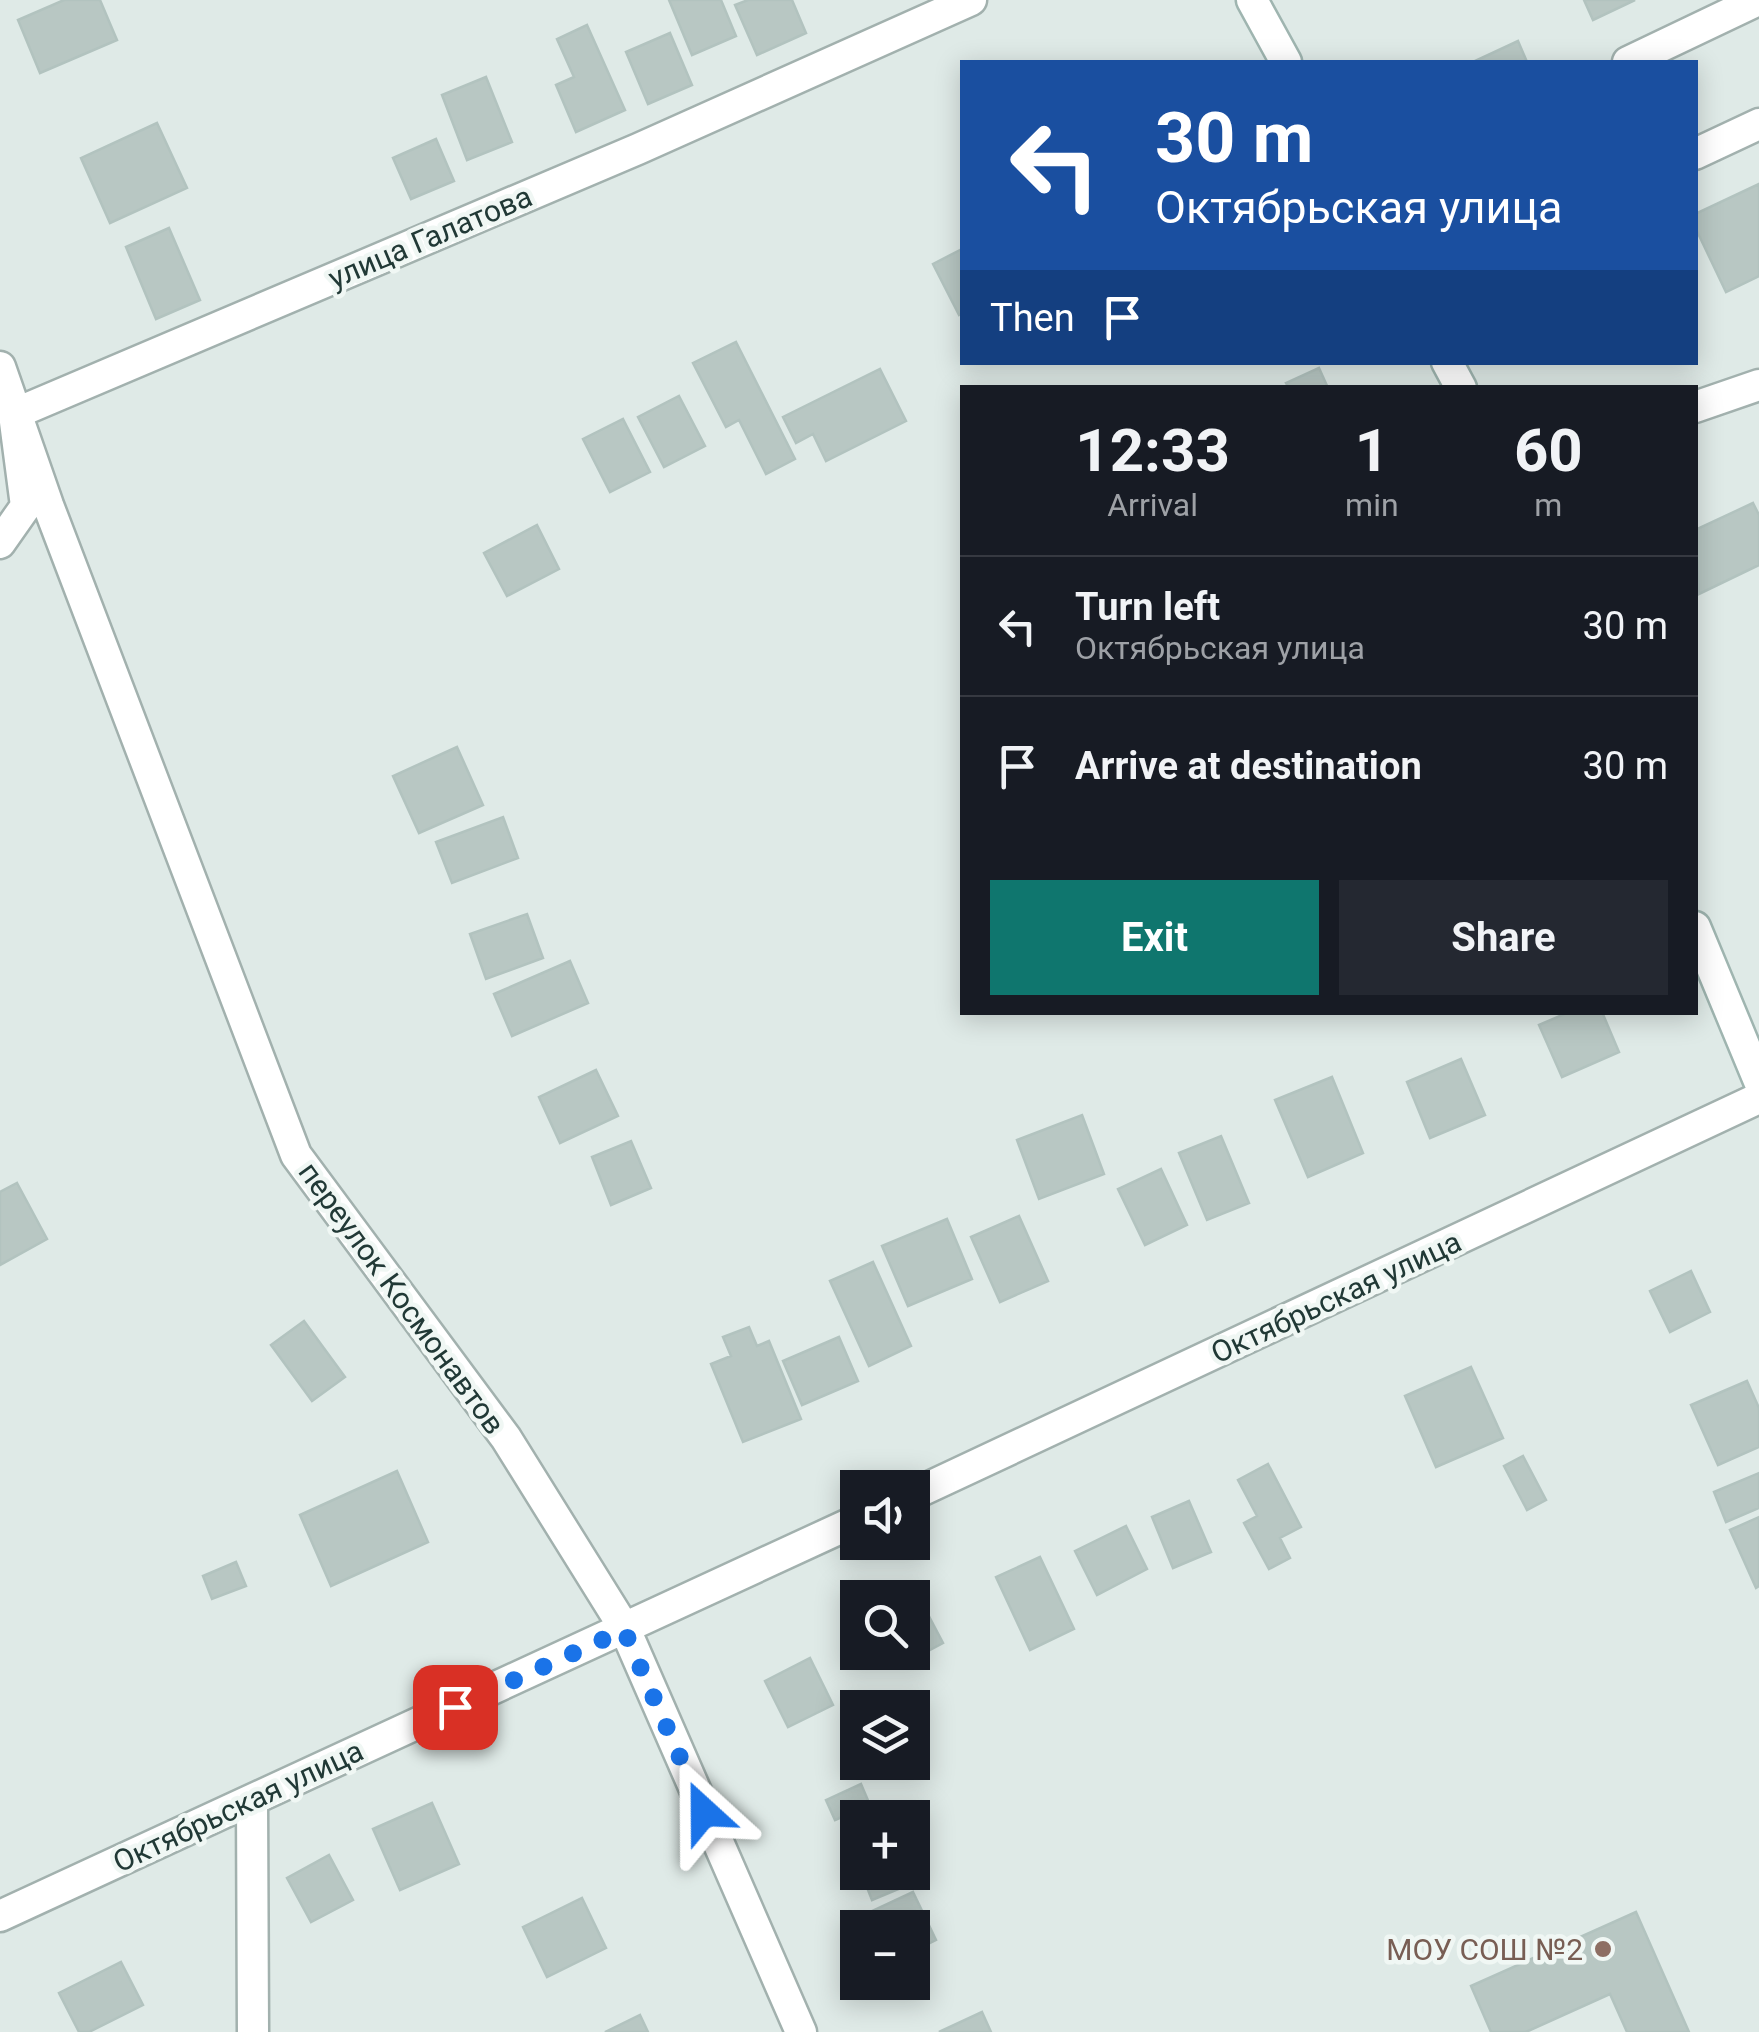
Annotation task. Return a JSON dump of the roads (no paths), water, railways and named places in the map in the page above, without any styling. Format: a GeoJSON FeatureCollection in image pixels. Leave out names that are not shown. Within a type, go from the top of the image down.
{"type":"FeatureCollection","features":[{"type":"Feature","properties":{"kind":"street","name":"улица Галатова"},"geometry":{"type":"LineString","coordinates":[[14,414],[638,149],[971,0]]}},
{"type":"Feature","properties":{"kind":"street"},"geometry":{"type":"LineString","coordinates":[[1251,0],[1285,60]]}},
{"type":"Feature","properties":{"kind":"street"},"geometry":{"type":"LineString","coordinates":[[1632,60],[1758,0]]}},
{"type":"Feature","properties":{"kind":"street"},"geometry":{"type":"LineString","coordinates":[[1698,153],[1759,124]]}},
{"type":"Feature","properties":{"kind":"street","name":"переулок Космонавтов"},"geometry":{"type":"LineString","coordinates":[[0,368],[14,414],[296,1155],[506,1438],[624,1630],[801,2032]]}},
{"type":"Feature","properties":{"kind":"street"},"geometry":{"type":"LineString","coordinates":[[1698,407],[1759,385]]}},
{"type":"Feature","properties":{"kind":"street"},"geometry":{"type":"LineString","coordinates":[[0,543],[26,506],[14,414]]}},
{"type":"Feature","properties":{"kind":"street"},"geometry":{"type":"LineString","coordinates":[[1698,933],[1759,1081]]}},
{"type":"Feature","properties":{"kind":"street","name":"Октябрьская улица"},"geometry":{"type":"LineString","coordinates":[[930,1486],[1759,1098]]}},
{"type":"Feature","properties":{"kind":"street","name":"Октябрьская улица"},"geometry":{"type":"LineString","coordinates":[[0,1916],[840,1528]]}},
{"type":"Feature","properties":{"kind":"street"},"geometry":{"type":"LineString","coordinates":[[252,1800],[253,2032]]}},
{"type":"Feature","properties":{"kind":"place","name":"МОУ СОШ №2"},"geometry":{"type":"Point","coordinates":[1603,1949]}}]}
